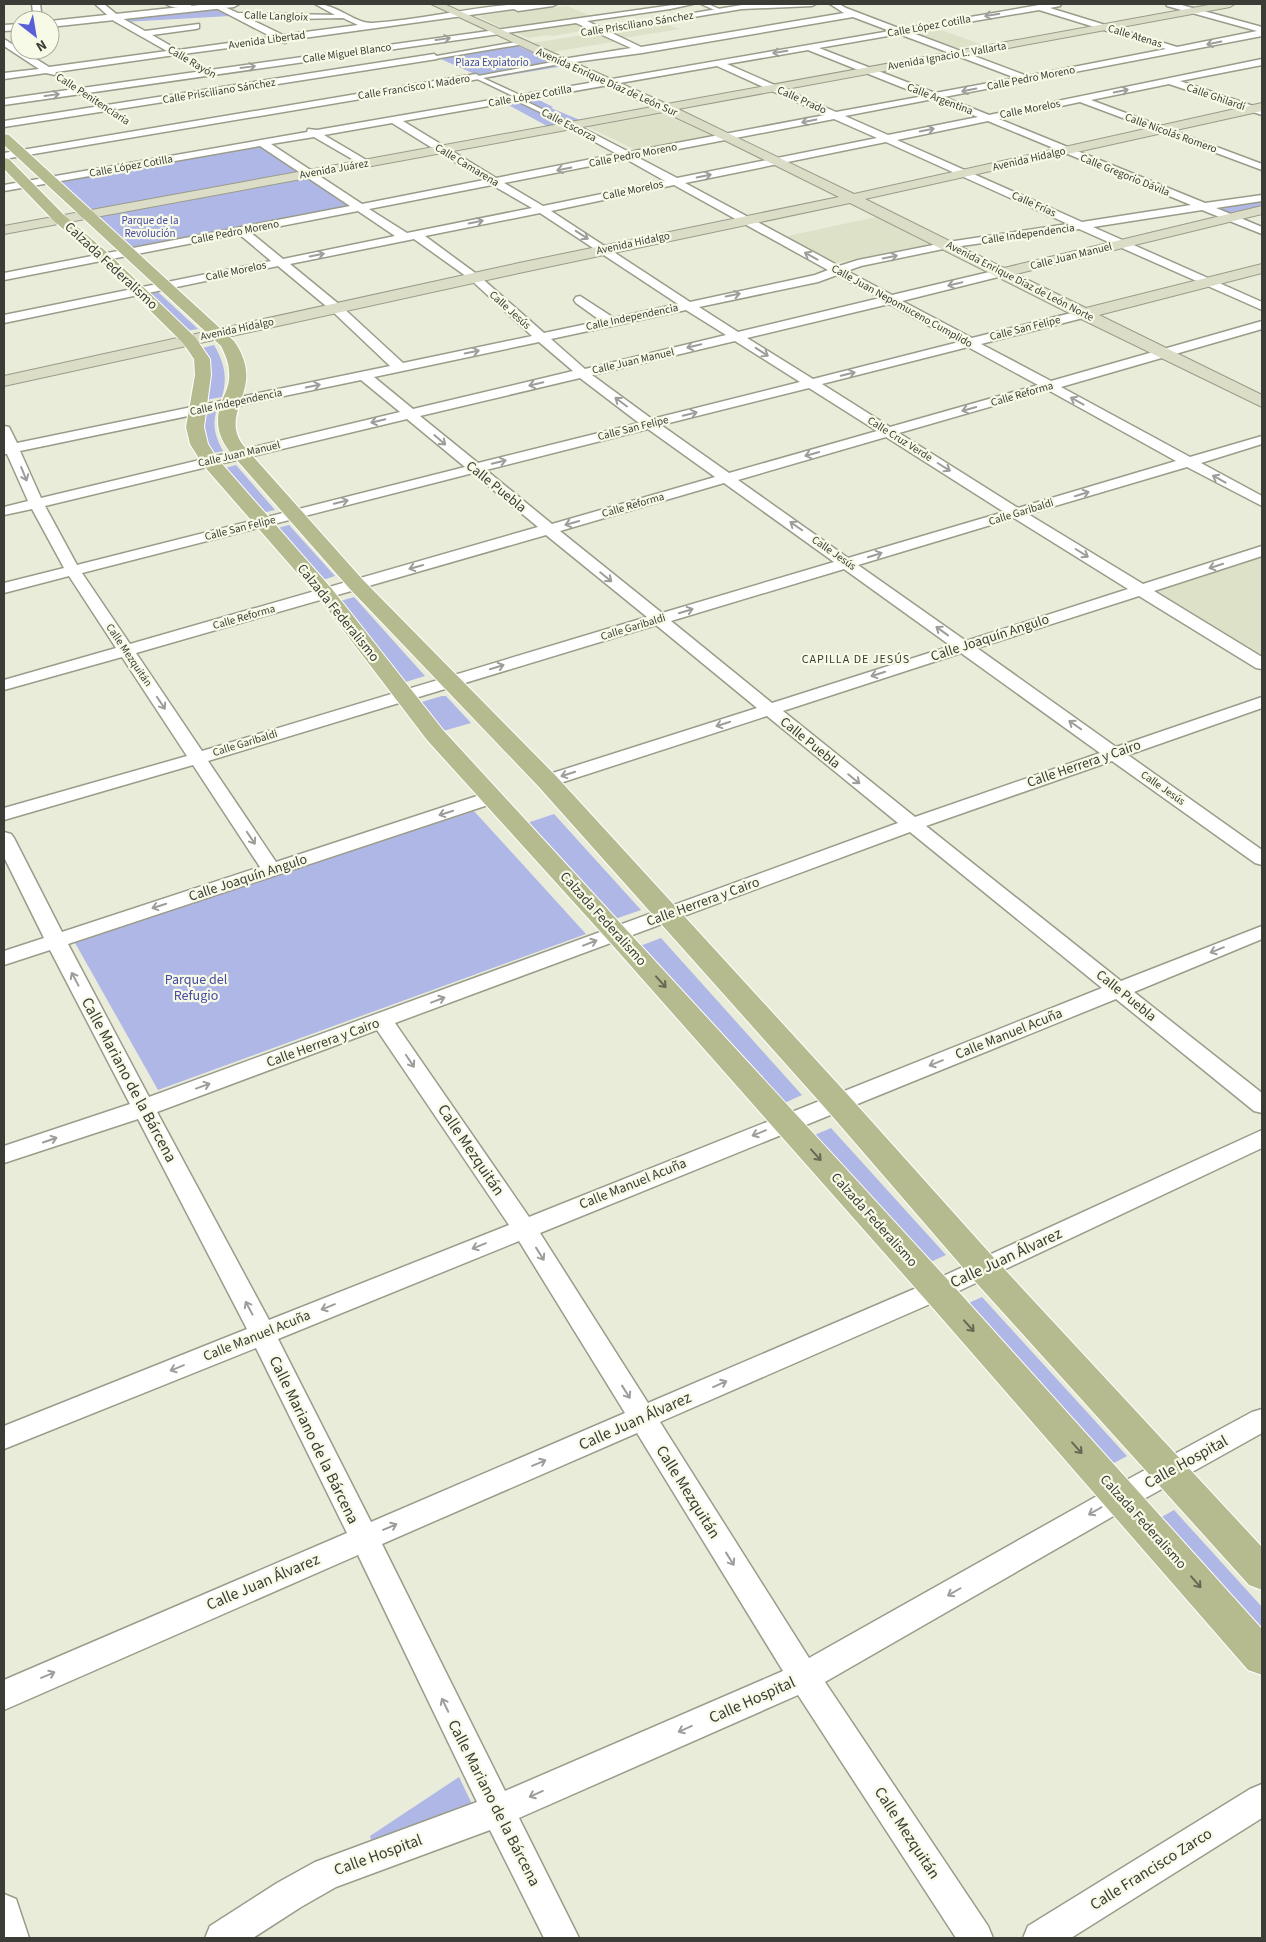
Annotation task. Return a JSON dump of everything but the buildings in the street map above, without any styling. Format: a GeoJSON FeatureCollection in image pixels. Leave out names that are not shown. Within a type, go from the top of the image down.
{"type":"FeatureCollection","features":[{"type":"Feature","properties":{"kind":"main road","name":"Avenida Enrique Díaz de León Sur"},"geometry":{"type":"LineString","coordinates":[[436,4],[729,137],[777,161]]}},
{"type":"Feature","properties":{"kind":"main road","name":"Avenida Ignacio L. Vallarta"},"geometry":{"type":"LineString","coordinates":[[665,108],[1230,4]]}},
{"type":"Feature","properties":{"kind":"main road","name":"Avenida Juárez"},"geometry":{"type":"LineString","coordinates":[[4,230],[665,108]]}},
{"type":"Feature","properties":{"kind":"main road","name":"Avenida Hidalgo"},"geometry":{"type":"LineString","coordinates":[[4,381],[474,277],[966,174],[1066,150],[1259,109]]}},
{"type":"Feature","properties":{"kind":"main road","name":"Calzada Federalismo"},"geometry":{"type":"LineString","coordinates":[[4,138],[218,334],[234,355],[238,370],[238,387],[226,416],[226,429],[231,442],[240,454],[356,584],[547,781],[837,1102],[983,1268],[1262,1573]]}},
{"type":"Feature","properties":{"kind":"main road","name":"Avenida Enrique Díaz de León Norte"},"geometry":{"type":"LineString","coordinates":[[777,161],[1262,402]]}},
{"type":"Feature","properties":{"kind":"main road","name":"Calzada Federalismo"},"geometry":{"type":"LineString","coordinates":[[4,162],[60,219],[104,257],[189,340],[202,360],[203,375],[196,410],[195,427],[199,444],[210,461],[325,593],[435,735],[786,1122],[1262,1657]]}},
{"type":"Feature","properties":{"kind":"main road","name":"Calle Juan Manuel"},"geometry":{"type":"LineString","coordinates":[[1002,273],[1262,210]]}},
{"type":"Feature","properties":{"kind":"main road","name":"Calle San Felipe"},"geometry":{"type":"LineString","coordinates":[[1083,314],[1262,268]]}},
{"type":"Feature","properties":{"kind":"street","name":"Calle Rayón"},"geometry":{"type":"LineString","coordinates":[[99,4],[114,17],[364,163]]}},
{"type":"Feature","properties":{"kind":"street"},"geometry":{"type":"LineString","coordinates":[[170,4],[188,6]]}},
{"type":"Feature","properties":{"kind":"street"},"geometry":{"type":"LineString","coordinates":[[114,17],[188,6],[234,4]]}},
{"type":"Feature","properties":{"kind":"street"},"geometry":{"type":"LineString","coordinates":[[319,4],[476,77]]}},
{"type":"Feature","properties":{"kind":"street","name":"Avenida Libertad"},"geometry":{"type":"LineString","coordinates":[[461,15],[531,4]]}},
{"type":"Feature","properties":{"kind":"street","name":"Avenida Libertad"},"geometry":{"type":"LineString","coordinates":[[4,76],[367,26],[553,4]]}},
{"type":"Feature","properties":{"kind":"street","name":"Calle Miguel Blanco"},"geometry":{"type":"LineString","coordinates":[[4,102],[497,32],[666,5],[690,4]]}},
{"type":"Feature","properties":{"kind":"street"},"geometry":{"type":"LineString","coordinates":[[704,4],[721,11]]}},
{"type":"Feature","properties":{"kind":"street","name":"Calle Prisciliano Sánchez"},"geometry":{"type":"LineString","coordinates":[[645,23],[767,5],[812,4]]}},
{"type":"Feature","properties":{"kind":"street"},"geometry":{"type":"LineString","coordinates":[[834,4],[855,14],[1045,86]]}},
{"type":"Feature","properties":{"kind":"street","name":"Calle López Cotilla"},"geometry":{"type":"LineString","coordinates":[[4,188],[900,31],[1037,5],[1057,4]]}},
{"type":"Feature","properties":{"kind":"street"},"geometry":{"type":"LineString","coordinates":[[1170,4],[1262,32]]}},
{"type":"Feature","properties":{"kind":"street"},"geometry":{"type":"LineString","coordinates":[[60,22],[214,5],[237,15],[398,99]]}},
{"type":"Feature","properties":{"kind":"street"},"geometry":{"type":"LineString","coordinates":[[666,5],[691,16],[750,31]]}},
{"type":"Feature","properties":{"kind":"street","name":"Calle Atenas"},"geometry":{"type":"LineString","coordinates":[[1037,5],[1194,55]]}},
{"type":"Feature","properties":{"kind":"street"},"geometry":{"type":"LineString","coordinates":[[585,10],[599,17]]}},
{"type":"Feature","properties":{"kind":"street","name":"Calle Francisco I. Madero"},"geometry":{"type":"LineString","coordinates":[[4,156],[855,14]]}},
{"type":"Feature","properties":{"kind":"street","name":"Calle Langloix"},"geometry":{"type":"LineString","coordinates":[[237,15],[346,16]]}},
{"type":"Feature","properties":{"kind":"street"},"geometry":{"type":"LineString","coordinates":[[577,20],[685,68]]}},
{"type":"Feature","properties":{"kind":"street"},"geometry":{"type":"LineString","coordinates":[[143,34],[196,26]]}},
{"type":"Feature","properties":{"kind":"street","name":"Calle Prisciliano Sánchez"},"geometry":{"type":"LineString","coordinates":[[580,34],[618,28]]}},
{"type":"Feature","properties":{"kind":"street","name":"Calle Pedro Moreno"},"geometry":{"type":"LineString","coordinates":[[4,276],[838,116],[1262,32]]}},
{"type":"Feature","properties":{"kind":"street"},"geometry":{"type":"LineString","coordinates":[[434,57],[541,40]]}},
{"type":"Feature","properties":{"kind":"street","name":"Calle Penitenciaria"},"geometry":{"type":"LineString","coordinates":[[4,42],[145,132],[180,157]]}},
{"type":"Feature","properties":{"kind":"street","name":"Calle Argentina"},"geometry":{"type":"LineString","coordinates":[[808,47],[989,118]]}},
{"type":"Feature","properties":{"kind":"street","name":"Calle Prisciliano Sánchez"},"geometry":{"type":"LineString","coordinates":[[4,124],[434,57]]}},
{"type":"Feature","properties":{"kind":"street"},"geometry":{"type":"LineString","coordinates":[[1219,62],[1253,73]]}},
{"type":"Feature","properties":{"kind":"street","name":"Calle Morelos"},"geometry":{"type":"LineString","coordinates":[[4,319],[1262,62]]}},
{"type":"Feature","properties":{"kind":"street","name":"Calle Prado"},"geometry":{"type":"LineString","coordinates":[[716,63],[888,138]]}},
{"type":"Feature","properties":{"kind":"street","name":"Calle Escorza"},"geometry":{"type":"LineString","coordinates":[[476,77],[571,125],[674,182]]}},
{"type":"Feature","properties":{"kind":"street","name":"Calle Ghilardi"},"geometry":{"type":"LineString","coordinates":[[1170,81],[1259,109]]}},
{"type":"Feature","properties":{"kind":"street","name":"Calle Nicolás Romero"},"geometry":{"type":"LineString","coordinates":[[1063,92],[1262,167]]}},
{"type":"Feature","properties":{"kind":"street"},"geometry":{"type":"LineString","coordinates":[[412,106],[426,114]]}},
{"type":"Feature","properties":{"kind":"street","name":"Calle Gregorio Dávila"},"geometry":{"type":"LineString","coordinates":[[989,118],[1262,231]]}},
{"type":"Feature","properties":{"kind":"street","name":"Calle Camarena"},"geometry":{"type":"LineString","coordinates":[[394,120],[439,150],[541,209]]}},
{"type":"Feature","properties":{"kind":"street","name":"Calle Frías"},"geometry":{"type":"LineString","coordinates":[[888,138],[1262,306]]}},
{"type":"Feature","properties":{"kind":"street"},"geometry":{"type":"LineString","coordinates":[[262,143],[361,208]]}},
{"type":"Feature","properties":{"kind":"street"},"geometry":{"type":"LineString","coordinates":[[1241,159],[1262,154]]}},
{"type":"Feature","properties":{"kind":"street","name":"Calle Juan Nepomuceno Cumplido"},"geometry":{"type":"LineString","coordinates":[[674,182],[1262,502]]}},
{"type":"Feature","properties":{"kind":"street","name":"Calle Independencia"},"geometry":{"type":"LineString","coordinates":[[8,449],[231,404],[818,278],[858,263],[948,245],[1206,208],[1262,198]]}},
{"type":"Feature","properties":{"kind":"street","name":"Calle Jesús"},"geometry":{"type":"LineString","coordinates":[[361,208],[410,236],[474,277],[582,373],[650,424],[1262,859]]}},
{"type":"Feature","properties":{"kind":"street","name":"Calle Cruz Verde"},"geometry":{"type":"LineString","coordinates":[[541,209],[686,305],[1016,513],[1262,664]]}},
{"type":"Feature","properties":{"kind":"street"},"geometry":{"type":"LineString","coordinates":[[242,231],[336,308],[399,367]]}},
{"type":"Feature","properties":{"kind":"street","name":"Calle Juan Manuel"},"geometry":{"type":"LineString","coordinates":[[4,510],[1002,273]]}},
{"type":"Feature","properties":{"kind":"street"},"geometry":{"type":"LineString","coordinates":[[580,300],[611,322]]}},
{"type":"Feature","properties":{"kind":"street","name":"Calle San Felipe"},"geometry":{"type":"LineString","coordinates":[[4,588],[1083,314]]}},
{"type":"Feature","properties":{"kind":"street","name":"Calle Reforma"},"geometry":{"type":"LineString","coordinates":[[4,685],[1262,325]]}},
{"type":"Feature","properties":{"kind":"street","name":"Calle Puebla"},"geometry":{"type":"LineString","coordinates":[[363,375],[548,530],[912,825],[1262,1104]]}},
{"type":"Feature","properties":{"kind":"street","name":"Calle Mezquitán"},"geometry":{"type":"LineString","coordinates":[[4,430],[8,449],[73,571],[272,870]]}},
{"type":"Feature","properties":{"kind":"street","name":"Calle Garibaldi"},"geometry":{"type":"LineString","coordinates":[[4,814],[198,758],[403,695],[1262,440]]}},
{"type":"Feature","properties":{"kind":"street","name":"Calle Joaquín Angulo"},"geometry":{"type":"LineString","coordinates":[[547,781],[1262,551]]}},
{"type":"Feature","properties":{"kind":"street","name":"Calle Herrera y Cairo"},"geometry":{"type":"LineString","coordinates":[[4,1155],[144,1108],[912,825],[1262,702]]}},
{"type":"Feature","properties":{"kind":"street","name":"Calle Joaquín Angulo"},"geometry":{"type":"LineString","coordinates":[[4,958],[493,797]]}},
{"type":"Feature","properties":{"kind":"street","name":"Calle Mariano de la Bárcena"},"geometry":{"type":"LineString","coordinates":[[4,838],[54,940],[262,1334],[497,1811],[562,1938]]}},
{"type":"Feature","properties":{"kind":"street","name":"Calle Manuel Acuña"},"geometry":{"type":"LineString","coordinates":[[4,1438],[1262,932]]}},
{"type":"Feature","properties":{"kind":"street","name":"Calle Mezquitán"},"geometry":{"type":"LineString","coordinates":[[382,1021],[524,1228],[804,1677],[976,1938]]}},
{"type":"Feature","properties":{"kind":"street","name":"Calle Juan Álvarez"},"geometry":{"type":"LineString","coordinates":[[4,1695],[936,1290],[1262,1138]]}},
{"type":"Feature","properties":{"kind":"street","name":"Calle Hospital"},"geometry":{"type":"LineString","coordinates":[[222,1938],[328,1874],[497,1811],[804,1677],[1262,1420]]}},
{"type":"Feature","properties":{"kind":"street","name":"Calle Francisco Zarco"},"geometry":{"type":"LineString","coordinates":[[1040,1938],[1262,1800]]}},
{"type":"Feature","properties":{"kind":"street"},"geometry":{"type":"LineString","coordinates":[[4,1911],[12,1938]]}},
{"type":"Feature","properties":{"kind":"shaded area"},"geometry":{"type":"Polygon","coordinates":[[[546,6],[550,8],[567,6],[591,16],[504,29],[478,16],[546,6]]]}},
{"type":"Feature","properties":{"kind":"shaded area"},"geometry":{"type":"Polygon","coordinates":[[[576,22],[592,29],[553,36],[528,38],[512,31],[576,22]]]}},
{"type":"Feature","properties":{"kind":"shaded area"},"geometry":{"type":"Polygon","coordinates":[[[659,22],[680,29],[624,38],[611,32],[659,22]]]}},
{"type":"Feature","properties":{"kind":"shaded area"},"geometry":{"type":"Polygon","coordinates":[[[938,29],[980,44],[957,48],[916,33],[938,29]]]}},
{"type":"Feature","properties":{"kind":"shaded area"},"geometry":{"type":"Polygon","coordinates":[[[600,33],[618,41],[553,52],[533,43],[600,33]]]}},
{"type":"Feature","properties":{"kind":"shaded area"},"geometry":{"type":"Polygon","coordinates":[[[663,114],[713,136],[638,151],[588,127],[663,114]]]}},
{"type":"Feature","properties":{"kind":"shaded area"},"geometry":{"type":"Polygon","coordinates":[[[876,217],[930,244],[831,264],[783,237],[876,217]]]}},
{"type":"Feature","properties":{"kind":"shaded area"},"geometry":{"type":"Polygon","coordinates":[[[1262,557],[1262,655],[1157,591],[1158,591],[1262,557]]]}},
{"type":"Feature","properties":{"kind":"green space"},"geometry":{"type":"Polygon","coordinates":[[[214,8],[230,16],[124,22],[118,19],[214,8]]]}},
{"type":"Feature","properties":{"kind":"green space","name":"Plaza Expiatorio"},"geometry":{"type":"Polygon","coordinates":[[[511,43],[564,66],[486,79],[434,56],[511,43]]]}},
{"type":"Feature","properties":{"kind":"green space"},"geometry":{"type":"Polygon","coordinates":[[[533,97],[553,107],[551,108],[580,120],[547,126],[503,102],[533,97]]]}},
{"type":"Feature","properties":{"kind":"green space","name":"Parque de la Revolución"},"geometry":{"type":"Polygon","coordinates":[[[266,144],[308,170],[88,211],[55,181],[266,144]]]}},
{"type":"Feature","properties":{"kind":"green space","name":"Parque de la Revolución"},"geometry":{"type":"Polygon","coordinates":[[[316,175],[364,205],[131,250],[94,217],[316,175]]]}},
{"type":"Feature","properties":{"kind":"green space"},"geometry":{"type":"Polygon","coordinates":[[[1262,201],[1262,206],[1227,215],[1214,209],[1262,201]]]}},
{"type":"Feature","properties":{"kind":"green space"},"geometry":{"type":"Polygon","coordinates":[[[158,292],[198,329],[186,331],[146,295],[158,292]]]}},
{"type":"Feature","properties":{"kind":"green space"},"geometry":{"type":"Polygon","coordinates":[[[214,345],[224,370],[224,390],[222,397],[205,400],[210,374],[202,348],[214,345]]]}},
{"type":"Feature","properties":{"kind":"green space"},"geometry":{"type":"Polygon","coordinates":[[[216,412],[215,432],[223,451],[209,454],[200,416],[216,412]]]}},
{"type":"Feature","properties":{"kind":"green space"},"geometry":{"type":"Polygon","coordinates":[[[236,465],[275,510],[262,513],[222,469],[236,465]]]}},
{"type":"Feature","properties":{"kind":"green space"},"geometry":{"type":"Polygon","coordinates":[[[289,525],[335,576],[320,581],[274,529],[289,525]]]}},
{"type":"Feature","properties":{"kind":"green space"},"geometry":{"type":"Polygon","coordinates":[[[354,597],[425,676],[399,684],[337,602],[354,597]]]}},
{"type":"Feature","properties":{"kind":"green space"},"geometry":{"type":"Polygon","coordinates":[[[446,696],[471,723],[440,732],[418,703],[446,696]]]}},
{"type":"Feature","properties":{"kind":"green space","name":"Parque del Refugio"},"geometry":{"type":"Polygon","coordinates":[[[474,811],[586,934],[158,1090],[74,941],[474,811]]]}},
{"type":"Feature","properties":{"kind":"green space"},"geometry":{"type":"Polygon","coordinates":[[[554,814],[641,910],[615,919],[527,823],[554,814]]]}},
{"type":"Feature","properties":{"kind":"green space"},"geometry":{"type":"Polygon","coordinates":[[[661,938],[802,1095],[780,1105],[640,946],[661,938]]]}},
{"type":"Feature","properties":{"kind":"green space"},"geometry":{"type":"Polygon","coordinates":[[[831,1128],[946,1255],[924,1265],[810,1137],[831,1128]]]}},
{"type":"Feature","properties":{"kind":"green space"},"geometry":{"type":"Polygon","coordinates":[[[982,1297],[1127,1456],[1103,1469],[960,1307],[982,1297]]]}},
{"type":"Feature","properties":{"kind":"green space"},"geometry":{"type":"Polygon","coordinates":[[[1174,1510],[1262,1607],[1262,1647],[1151,1523],[1174,1510]]]}},
{"type":"Feature","properties":{"kind":"green space"},"geometry":{"type":"Polygon","coordinates":[[[459,1777],[472,1804],[371,1840],[370,1836],[459,1777]]]}},
{"type":"Feature","properties":{"kind":"district","name":"CAPILLA DE JESÚS"},"geometry":{"type":"Point","coordinates":[856,659]}}]}
